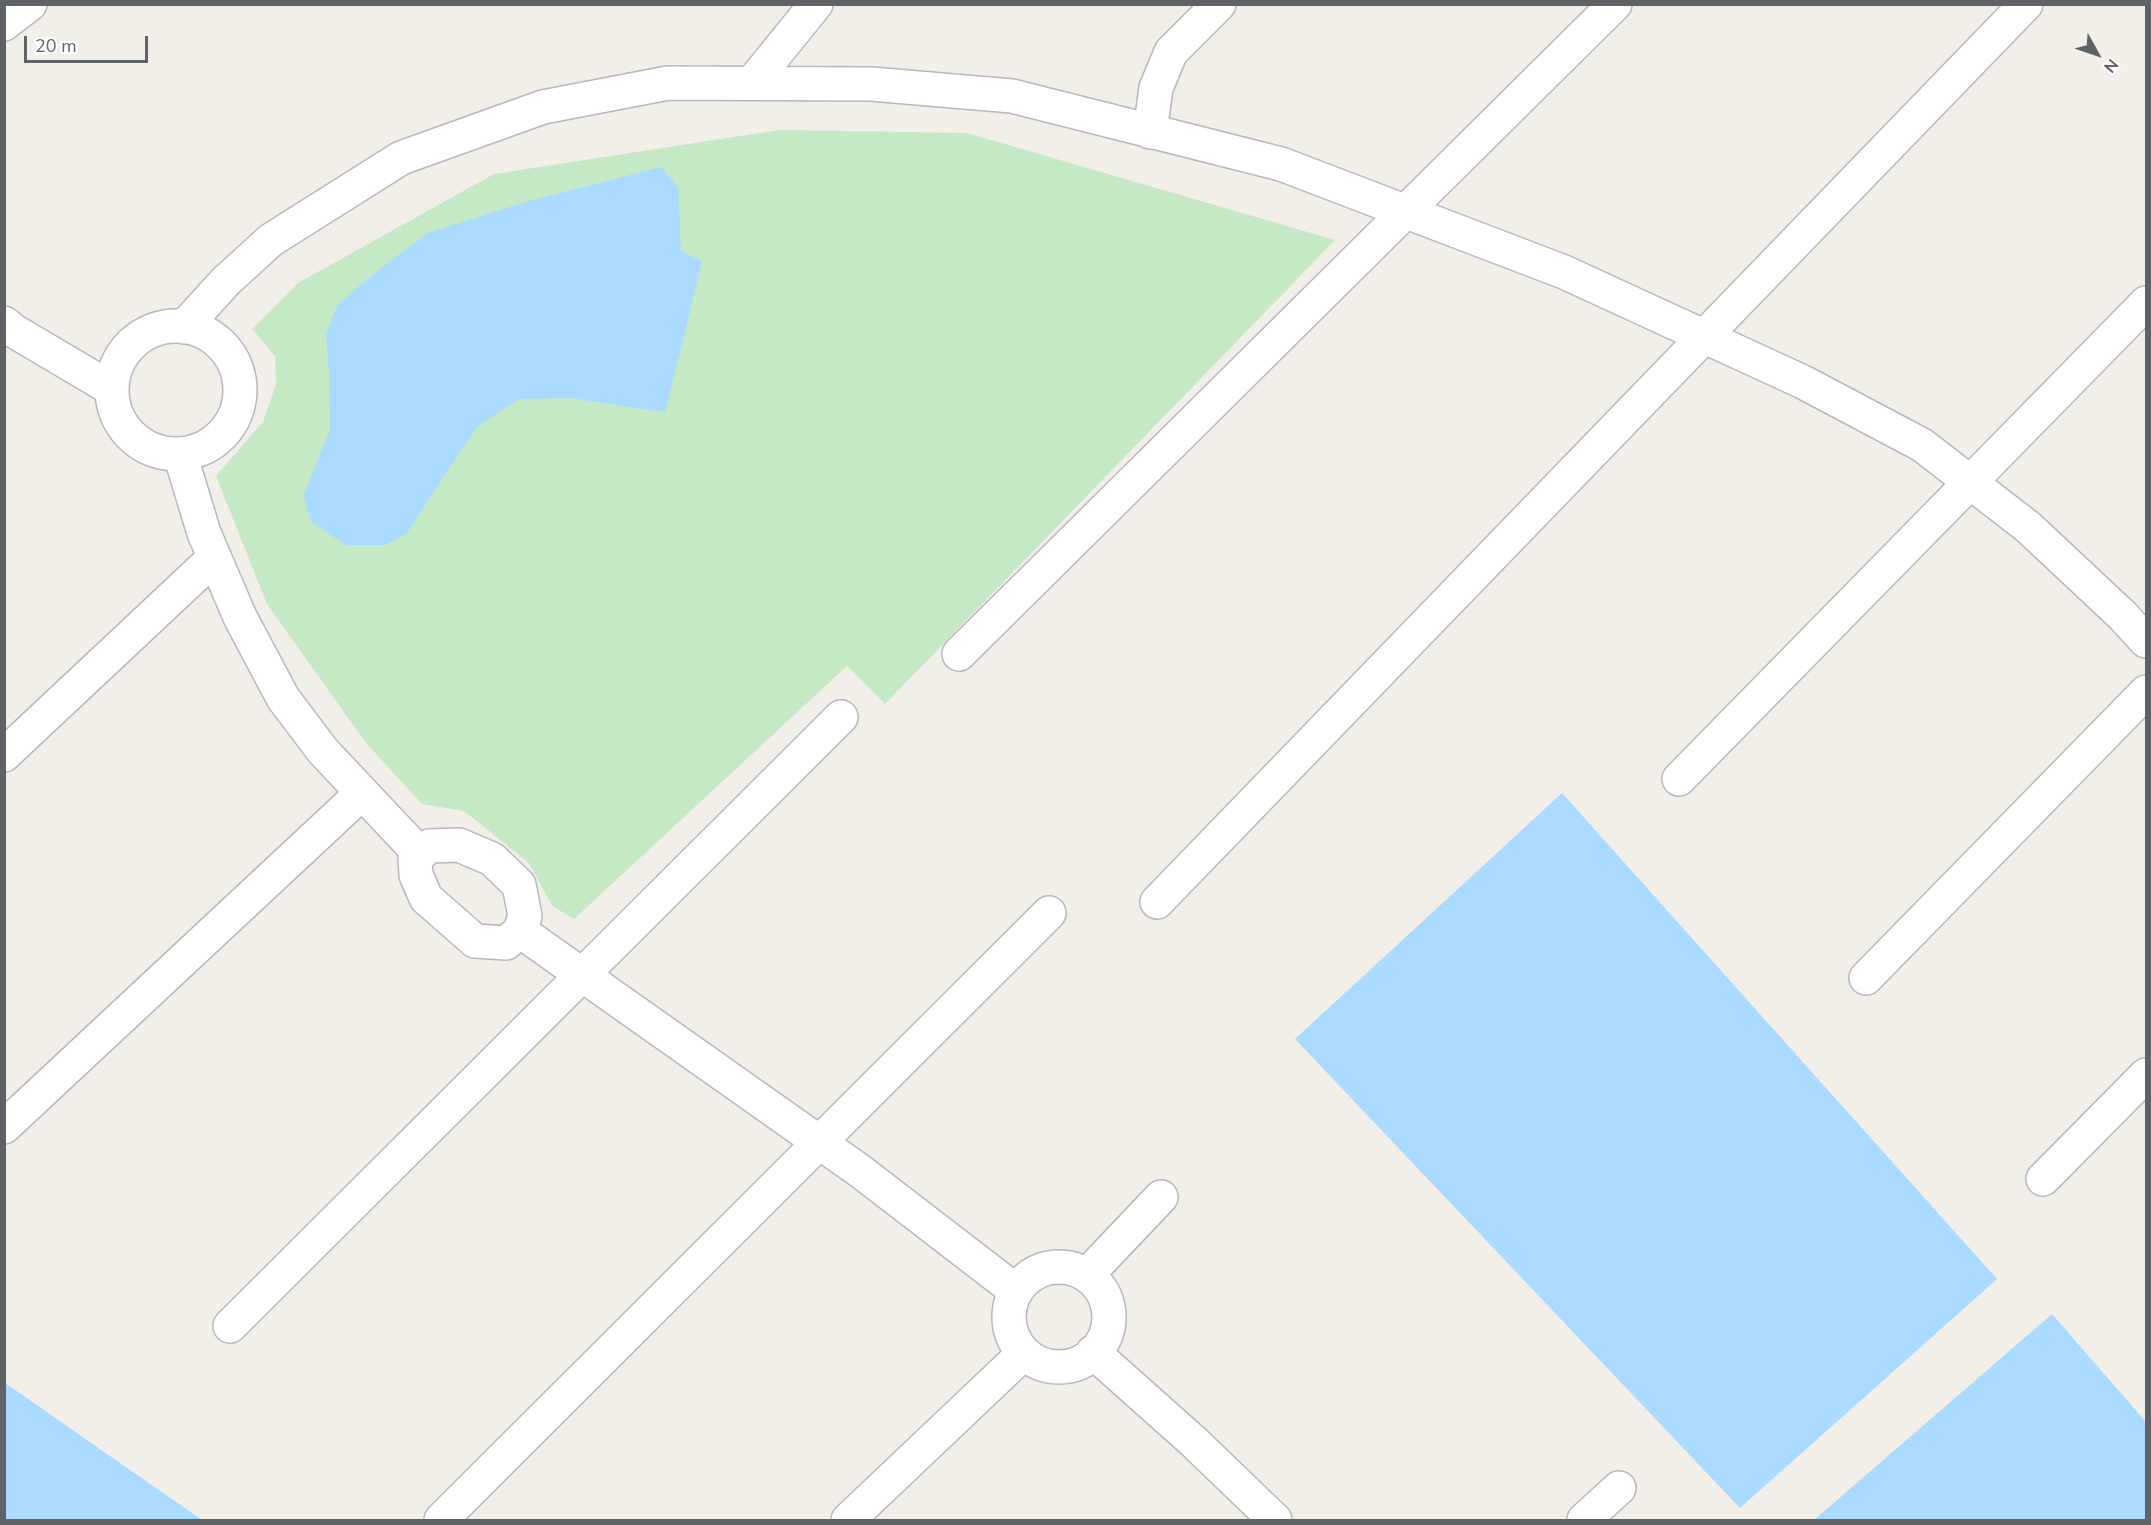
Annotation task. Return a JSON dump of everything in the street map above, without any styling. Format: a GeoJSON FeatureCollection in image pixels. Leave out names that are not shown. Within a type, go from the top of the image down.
{"type":"FeatureCollection","features":[{"type":"Feature","properties":{"kind":"street"},"geometry":{"type":"LineString","coordinates":[[4,24],[30,4]]}},
{"type":"Feature","properties":{"kind":"street"},"geometry":{"type":"LineString","coordinates":[[752,83],[816,4]]}},
{"type":"Feature","properties":{"kind":"street"},"geometry":{"type":"LineString","coordinates":[[1150,132],[1156,88],[1171,52],[1219,4]]}},
{"type":"Feature","properties":{"kind":"street"},"geometry":{"type":"LineString","coordinates":[[959,654],[1615,4]]}},
{"type":"Feature","properties":{"kind":"street"},"geometry":{"type":"LineString","coordinates":[[1158,903],[2026,4]]}},
{"type":"Feature","properties":{"kind":"street"},"geometry":{"type":"LineString","coordinates":[[184,327],[226,281],[271,240],[401,158],[543,108],[668,83],[871,84],[1012,96],[1281,164],[1564,272],[1803,382],[1922,445],[2028,527],[2122,615],[2146,641]]}},
{"type":"Feature","properties":{"kind":"street"},"geometry":{"type":"LineString","coordinates":[[1679,779],[2146,303]]}},
{"type":"Feature","properties":{"kind":"street"},"geometry":{"type":"LineString","coordinates":[[162,327],[184,327],[204,332],[221,344],[234,362],[240,382],[239,402],[232,423],[218,439],[200,449],[180,454],[159,452],[140,444],[125,429],[115,411],[112,389],[116,369],[126,350],[143,336],[162,327]]}},
{"type":"Feature","properties":{"kind":"street"},"geometry":{"type":"LineString","coordinates":[[8,332],[112,389]]}},
{"type":"Feature","properties":{"kind":"street"},"geometry":{"type":"LineString","coordinates":[[180,454],[214,558],[240,616],[283,698],[323,751],[420,854]]}},
{"type":"Feature","properties":{"kind":"street"},"geometry":{"type":"LineString","coordinates":[[4,754],[214,558]]}},
{"type":"Feature","properties":{"kind":"street"},"geometry":{"type":"LineString","coordinates":[[1866,978],[2146,692]]}},
{"type":"Feature","properties":{"kind":"street"},"geometry":{"type":"LineString","coordinates":[[230,1326],[841,717]]}},
{"type":"Feature","properties":{"kind":"street"},"geometry":{"type":"LineString","coordinates":[[4,1127],[362,793]]}},
{"type":"Feature","properties":{"kind":"street"},"geometry":{"type":"LineString","coordinates":[[459,844],[492,858],[519,885],[525,916],[520,931],[506,943],[475,941],[426,898],[416,875],[415,859],[429,846],[459,844]]}},
{"type":"Feature","properties":{"kind":"street"},"geometry":{"type":"LineString","coordinates":[[441,1521],[1049,913]]}},
{"type":"Feature","properties":{"kind":"street"},"geometry":{"type":"LineString","coordinates":[[520,931],[819,1142],[1016,1291]]}},
{"type":"Feature","properties":{"kind":"street"},"geometry":{"type":"LineString","coordinates":[[2043,1179],[2146,1075]]}},
{"type":"Feature","properties":{"kind":"street"},"geometry":{"type":"LineString","coordinates":[[1087,1275],[1161,1197]]}},
{"type":"Feature","properties":{"kind":"street"},"geometry":{"type":"LineString","coordinates":[[1056,1267],[1072,1268],[1087,1275],[1099,1286],[1106,1301],[1109,1316],[1107,1333],[1099,1347],[1087,1358],[1071,1366],[1054,1367],[1038,1363],[1024,1353],[1014,1340],[1008,1324],[1009,1306],[1016,1291],[1026,1279],[1041,1270],[1056,1267]]}},
{"type":"Feature","properties":{"kind":"street"},"geometry":{"type":"LineString","coordinates":[[1093,1352],[1194,1442],[1275,1521]]}},
{"type":"Feature","properties":{"kind":"street"},"geometry":{"type":"LineString","coordinates":[[848,1521],[1024,1353]]}},
{"type":"Feature","properties":{"kind":"street"},"geometry":{"type":"LineString","coordinates":[[1584,1521],[1619,1488]]}},
{"type":"Feature","properties":{"kind":"green space"},"geometry":{"type":"Polygon","coordinates":[[[779,130],[967,133],[1335,240],[885,704],[847,666],[574,919],[552,906],[529,863],[464,811],[422,804],[366,743],[267,604],[216,476],[263,422],[276,384],[275,356],[252,329],[298,283],[494,174],[779,130]]]}},
{"type":"Feature","properties":{"kind":"water"},"geometry":{"type":"Polygon","coordinates":[[[661,167],[678,187],[681,251],[702,261],[665,412],[570,398],[519,399],[478,426],[407,533],[385,545],[346,545],[311,522],[304,495],[330,430],[326,333],[338,304],[428,233],[529,201],[661,167]]]}},
{"type":"Feature","properties":{"kind":"water"},"geometry":{"type":"Polygon","coordinates":[[[1562,793],[1997,1279],[1740,1508],[1295,1039],[1562,793]]]}},
{"type":"Feature","properties":{"kind":"water"},"geometry":{"type":"Polygon","coordinates":[[[2052,1314],[2146,1422],[2146,1520],[1814,1520],[2052,1314]]]}},
{"type":"Feature","properties":{"kind":"water"},"geometry":{"type":"Polygon","coordinates":[[[4,1383],[8,1385],[202,1520],[5,1520],[4,1383]]]}}]}
